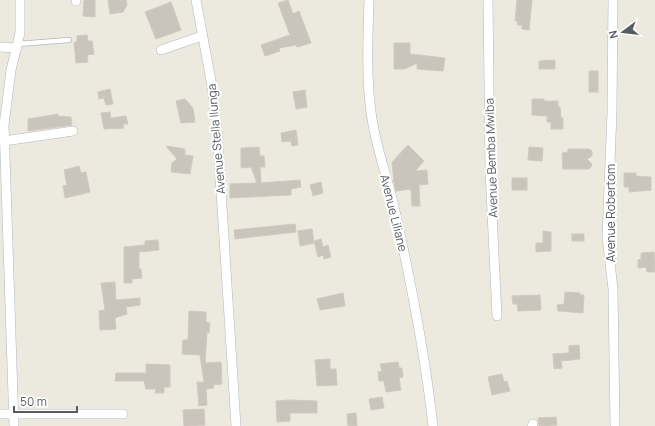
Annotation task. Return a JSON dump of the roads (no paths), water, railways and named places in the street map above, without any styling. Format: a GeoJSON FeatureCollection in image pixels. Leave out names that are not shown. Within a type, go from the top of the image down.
{"type":"FeatureCollection","features":[{"type":"Feature","properties":{"kind":"street"},"geometry":{"type":"LineString","coordinates":[[14,426],[4,125],[11,70],[21,22],[20,0]]}},
{"type":"Feature","properties":{"kind":"street","name":"Avenue Stella Ilunga"},"geometry":{"type":"LineString","coordinates":[[196,0],[212,86],[217,128],[236,426]]}},
{"type":"Feature","properties":{"kind":"street","name":"Avenue Liliane"},"geometry":{"type":"LineString","coordinates":[[369,0],[367,81],[371,114],[381,161],[395,210],[413,297],[433,426]]}},
{"type":"Feature","properties":{"kind":"street","name":"Avenue Bemba Mwiba"},"geometry":{"type":"LineString","coordinates":[[488,0],[490,170],[497,316]]}},
{"type":"Feature","properties":{"kind":"street","name":"Avenue Robertom"},"geometry":{"type":"LineString","coordinates":[[613,0],[612,112],[607,237],[613,295],[615,426]]}},
{"type":"Feature","properties":{"kind":"street"},"geometry":{"type":"LineString","coordinates":[[161,50],[202,36]]}},
{"type":"Feature","properties":{"kind":"street"},"geometry":{"type":"LineString","coordinates":[[0,47],[17,46]]}},
{"type":"Feature","properties":{"kind":"street"},"geometry":{"type":"LineString","coordinates":[[4,140],[73,131]]}},
{"type":"Feature","properties":{"kind":"street"},"geometry":{"type":"LineString","coordinates":[[0,414],[123,414]]}},
{"type":"Feature","properties":{"kind":"lane"},"geometry":{"type":"LineString","coordinates":[[17,46],[69,40]]}}]}
